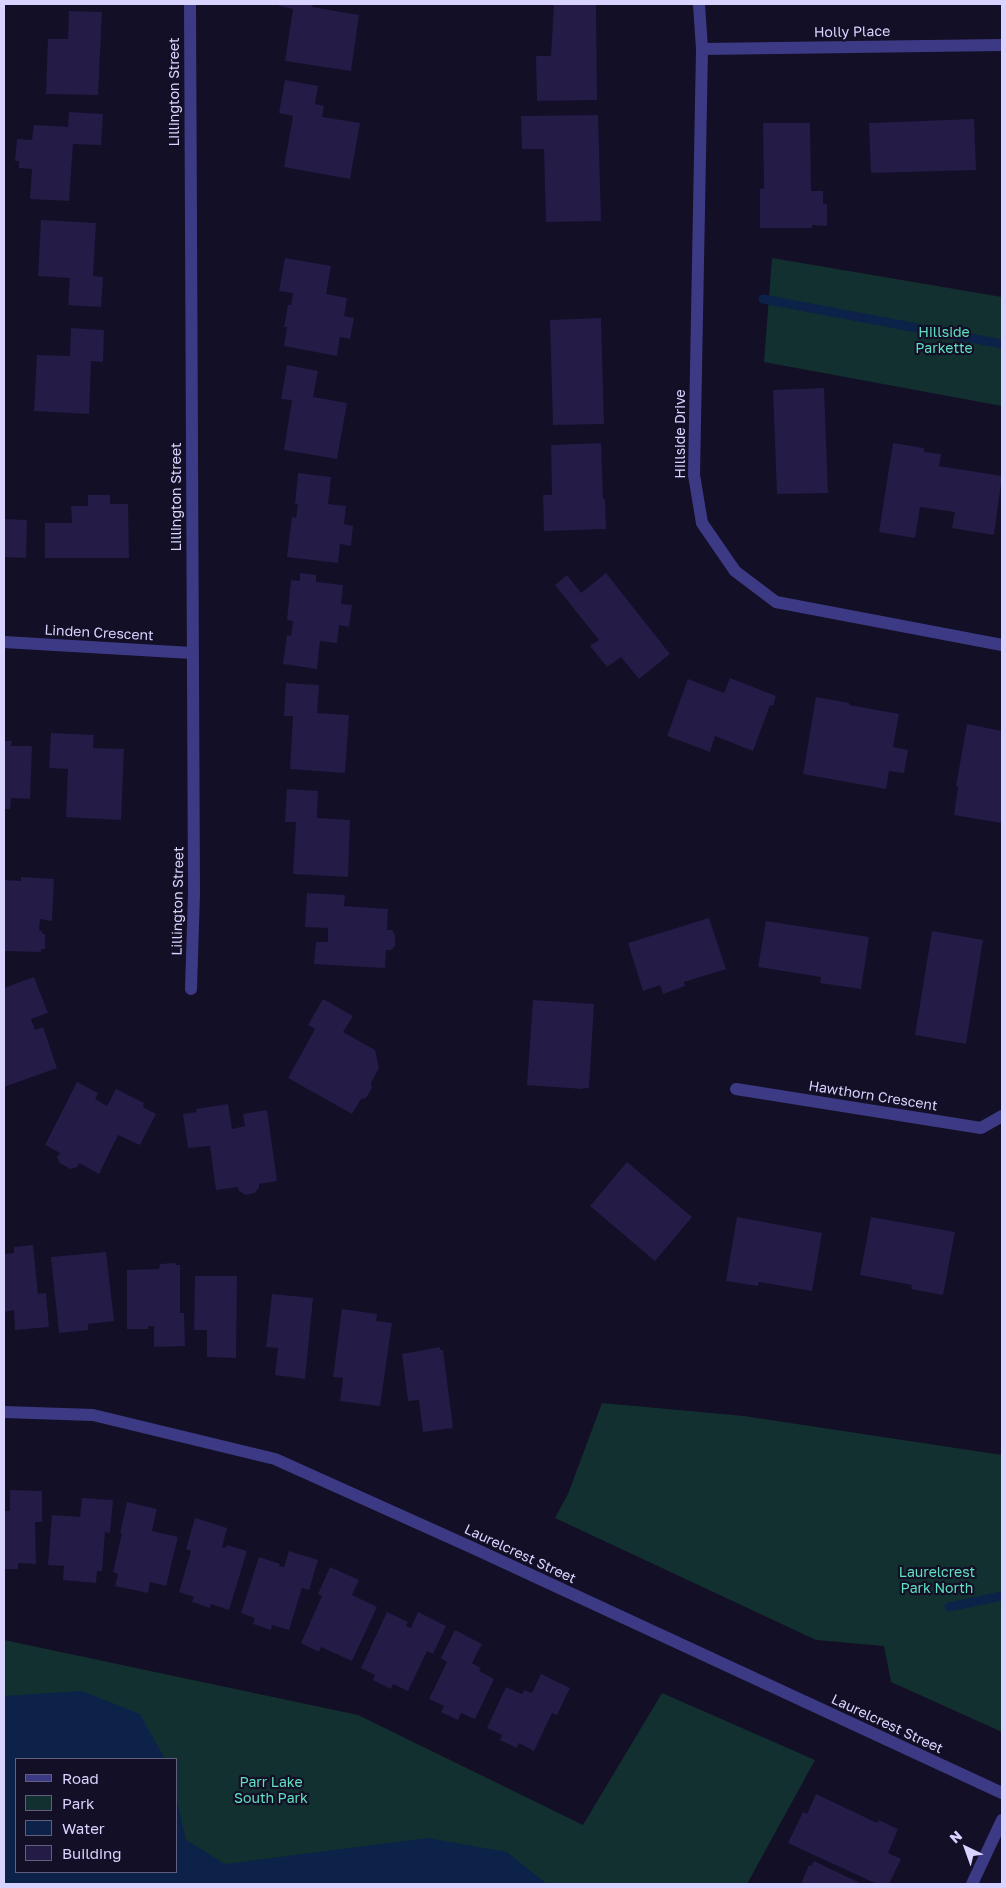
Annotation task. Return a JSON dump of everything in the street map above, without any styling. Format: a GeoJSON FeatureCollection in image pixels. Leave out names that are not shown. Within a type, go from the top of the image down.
{"type":"FeatureCollection","features":[{"type":"Feature","properties":{"kind":"street","name":"Lillington Street"},"geometry":{"type":"LineString","coordinates":[[190,4],[194,893],[191,989]]}},
{"type":"Feature","properties":{"kind":"street","name":"Hillside Drive"},"geometry":{"type":"LineString","coordinates":[[699,4],[702,49],[694,475],[702,523],[735,571],[776,602],[1002,645]]}},
{"type":"Feature","properties":{"kind":"street","name":"Holly Place"},"geometry":{"type":"LineString","coordinates":[[702,49],[1002,45]]}},
{"type":"Feature","properties":{"kind":"street","name":"Linden Crescent"},"geometry":{"type":"LineString","coordinates":[[4,642],[192,653]]}},
{"type":"Feature","properties":{"kind":"street","name":"Hawthorn Crescent"},"geometry":{"type":"LineString","coordinates":[[736,1089],[981,1128],[1002,1116]]}},
{"type":"Feature","properties":{"kind":"street","name":"Laurelcrest Street"},"geometry":{"type":"LineString","coordinates":[[4,1412],[93,1415],[274,1459],[473,1548],[1002,1793]]}},
{"type":"Feature","properties":{"kind":"street"},"geometry":{"type":"LineString","coordinates":[[972,1884],[1002,1820]]}},
{"type":"Feature","properties":{"kind":"green space","name":"Hillside Parkette"},"geometry":{"type":"Polygon","coordinates":[[[772,258],[1002,297],[1002,406],[764,362],[772,258]]]}},
{"type":"Feature","properties":{"kind":"green space","name":"Laurelcrest Park North"},"geometry":{"type":"Polygon","coordinates":[[[602,1403],[744,1416],[1002,1455],[1002,1732],[891,1682],[884,1646],[816,1640],[555,1518],[568,1494],[602,1403]]]}},
{"type":"Feature","properties":{"kind":"green space","name":"Parr Lake South Park"},"geometry":{"type":"Polygon","coordinates":[[[4,1640],[358,1715],[583,1825],[662,1693],[815,1760],[747,1884],[4,1884],[4,1640]]]}},
{"type":"Feature","properties":{"kind":"water"},"geometry":{"type":"Polygon","coordinates":[[[82,1691],[140,1714],[164,1758],[15,1758],[15,1873],[178,1873],[178,1805],[186,1840],[225,1864],[427,1838],[507,1852],[547,1884],[4,1884],[4,1696],[82,1691]]]}},
{"type":"Feature","properties":{"kind":"building"},"geometry":{"type":"Polygon","coordinates":[[[279,4],[313,4],[312,7],[359,15],[351,71],[285,61],[293,9],[279,6],[279,4]]]}},
{"type":"Feature","properties":{"kind":"building"},"geometry":{"type":"Polygon","coordinates":[[[554,4],[596,4],[597,100],[537,101],[536,56],[551,56],[554,4]]]}},
{"type":"Feature","properties":{"kind":"building"},"geometry":{"type":"Polygon","coordinates":[[[69,11],[102,12],[98,95],[46,94],[48,39],[68,39],[69,11]]]}},
{"type":"Feature","properties":{"kind":"building"},"geometry":{"type":"Polygon","coordinates":[[[285,80],[318,86],[315,104],[324,106],[322,117],[360,123],[350,179],[284,167],[293,116],[279,113],[285,80]]]}},
{"type":"Feature","properties":{"kind":"building"},"geometry":{"type":"Polygon","coordinates":[[[69,112],[103,114],[101,145],[73,144],[69,201],[30,199],[32,169],[19,168],[19,161],[15,161],[17,139],[32,140],[34,125],[68,127],[69,112]]]}},
{"type":"Feature","properties":{"kind":"building"},"geometry":{"type":"Polygon","coordinates":[[[598,115],[601,221],[546,222],[544,149],[522,149],[521,116],[598,115]]]}},
{"type":"Feature","properties":{"kind":"building"},"geometry":{"type":"Polygon","coordinates":[[[974,119],[976,170],[871,173],[869,123],[974,119]]]}},
{"type":"Feature","properties":{"kind":"building"},"geometry":{"type":"Polygon","coordinates":[[[763,123],[810,123],[811,191],[823,191],[823,204],[827,204],[827,226],[812,225],[812,228],[760,228],[760,189],[764,188],[763,123]]]}},
{"type":"Feature","properties":{"kind":"building"},"geometry":{"type":"Polygon","coordinates":[[[41,220],[96,223],[93,276],[103,277],[101,307],[68,305],[70,278],[38,276],[41,220]]]}},
{"type":"Feature","properties":{"kind":"building"},"geometry":{"type":"Polygon","coordinates":[[[285,258],[331,266],[326,294],[347,298],[344,316],[354,318],[350,339],[340,337],[337,356],[284,346],[287,327],[284,327],[288,305],[291,305],[293,293],[279,291],[285,258]]]}},
{"type":"Feature","properties":{"kind":"building"},"geometry":{"type":"Polygon","coordinates":[[[601,318],[604,424],[553,425],[550,320],[601,318]]]}},
{"type":"Feature","properties":{"kind":"building"},"geometry":{"type":"Polygon","coordinates":[[[71,328],[104,330],[103,362],[91,361],[89,414],[34,411],[37,355],[70,356],[71,328]]]}},
{"type":"Feature","properties":{"kind":"building"},"geometry":{"type":"Polygon","coordinates":[[[287,365],[318,371],[313,397],[347,403],[337,459],[284,450],[292,400],[281,399],[287,365]]]}},
{"type":"Feature","properties":{"kind":"building"},"geometry":{"type":"Polygon","coordinates":[[[824,388],[828,493],[777,494],[773,390],[824,388]]]}},
{"type":"Feature","properties":{"kind":"building"},"geometry":{"type":"Polygon","coordinates":[[[601,443],[606,529],[544,531],[543,495],[552,495],[551,445],[601,443]]]}},
{"type":"Feature","properties":{"kind":"building"},"geometry":{"type":"Polygon","coordinates":[[[893,443],[924,448],[924,452],[941,454],[939,466],[1002,476],[994,535],[952,528],[955,512],[920,507],[915,538],[879,532],[893,443]]]}},
{"type":"Feature","properties":{"kind":"building"},"geometry":{"type":"Polygon","coordinates":[[[298,473],[331,477],[328,504],[346,506],[344,524],[353,526],[351,546],[340,544],[338,563],[287,557],[292,517],[296,518],[298,504],[295,504],[298,473]]]}},
{"type":"Feature","properties":{"kind":"building"},"geometry":{"type":"Polygon","coordinates":[[[88,495],[110,495],[110,504],[128,504],[129,558],[45,558],[45,523],[72,523],[71,506],[88,506],[88,495]]]}},
{"type":"Feature","properties":{"kind":"building"},"geometry":{"type":"Polygon","coordinates":[[[4,519],[27,520],[26,558],[4,557],[4,519]]]}},
{"type":"Feature","properties":{"kind":"building"},"geometry":{"type":"Polygon","coordinates":[[[300,573],[316,575],[316,582],[343,585],[341,604],[352,605],[349,627],[339,625],[337,643],[320,641],[317,669],[283,664],[287,635],[291,636],[293,621],[287,620],[291,580],[300,581],[300,573]]]}},
{"type":"Feature","properties":{"kind":"building"},"geometry":{"type":"Polygon","coordinates":[[[606,573],[670,654],[639,679],[621,657],[607,667],[590,646],[599,640],[555,585],[567,575],[581,593],[606,573]]]}},
{"type":"Feature","properties":{"kind":"building"},"geometry":{"type":"Polygon","coordinates":[[[730,678],[776,696],[773,706],[770,705],[753,751],[715,736],[710,752],[667,736],[688,679],[724,693],[730,678]]]}},
{"type":"Feature","properties":{"kind":"building"},"geometry":{"type":"Polygon","coordinates":[[[286,683],[319,685],[317,713],[349,715],[345,773],[290,769],[293,716],[284,716],[286,683]]]}},
{"type":"Feature","properties":{"kind":"building"},"geometry":{"type":"Polygon","coordinates":[[[816,697],[899,714],[893,747],[908,750],[904,773],[889,771],[886,789],[803,774],[816,697]]]}},
{"type":"Feature","properties":{"kind":"building"},"geometry":{"type":"Polygon","coordinates":[[[967,724],[1002,731],[1002,823],[954,815],[958,787],[956,786],[967,724]]]}},
{"type":"Feature","properties":{"kind":"building"},"geometry":{"type":"Polygon","coordinates":[[[51,733],[94,735],[93,748],[124,749],[121,820],[66,817],[68,769],[49,768],[51,733]]]}},
{"type":"Feature","properties":{"kind":"building"},"geometry":{"type":"Polygon","coordinates":[[[4,741],[12,741],[11,746],[32,746],[30,799],[11,798],[10,809],[4,809],[4,741]]]}},
{"type":"Feature","properties":{"kind":"building"},"geometry":{"type":"Polygon","coordinates":[[[287,789],[318,791],[317,818],[350,820],[348,877],[293,874],[296,822],[285,822],[287,789]]]}},
{"type":"Feature","properties":{"kind":"building"},"geometry":{"type":"Polygon","coordinates":[[[21,877],[54,879],[52,921],[40,919],[39,931],[45,934],[45,949],[41,949],[41,952],[4,951],[4,880],[21,881],[21,877]]]}},
{"type":"Feature","properties":{"kind":"building"},"geometry":{"type":"Polygon","coordinates":[[[307,893],[345,895],[344,906],[388,909],[387,930],[392,930],[395,935],[395,946],[391,950],[386,950],[385,968],[314,964],[316,942],[328,942],[328,928],[305,927],[307,893]]]}},
{"type":"Feature","properties":{"kind":"building"},"geometry":{"type":"Polygon","coordinates":[[[709,918],[726,969],[684,982],[685,986],[663,994],[660,985],[643,991],[628,943],[709,918]]]}},
{"type":"Feature","properties":{"kind":"building"},"geometry":{"type":"Polygon","coordinates":[[[766,921],[869,937],[861,989],[820,983],[821,977],[758,967],[766,921]]]}},
{"type":"Feature","properties":{"kind":"building"},"geometry":{"type":"Polygon","coordinates":[[[932,931],[983,940],[966,1044],[915,1035],[932,931]]]}},
{"type":"Feature","properties":{"kind":"building"},"geometry":{"type":"Polygon","coordinates":[[[34,977],[48,1013],[31,1019],[35,1030],[43,1027],[57,1068],[4,1087],[4,988],[34,977]]]}},
{"type":"Feature","properties":{"kind":"building"},"geometry":{"type":"Polygon","coordinates":[[[323,999],[353,1016],[343,1032],[375,1050],[379,1068],[371,1083],[372,1088],[366,1098],[361,1099],[352,1114],[288,1078],[315,1029],[308,1025],[323,999]]]}},
{"type":"Feature","properties":{"kind":"building"},"geometry":{"type":"Polygon","coordinates":[[[533,1000],[594,1004],[589,1088],[527,1085],[533,1000]]]}},
{"type":"Feature","properties":{"kind":"building"},"geometry":{"type":"Polygon","coordinates":[[[77,1082],[98,1093],[95,1099],[107,1106],[116,1089],[144,1103],[143,1107],[156,1114],[140,1145],[118,1135],[99,1174],[79,1163],[77,1167],[70,1169],[60,1163],[57,1157],[60,1153],[45,1145],[77,1082]]]}},
{"type":"Feature","properties":{"kind":"building"},"geometry":{"type":"Polygon","coordinates":[[[228,1104],[232,1129],[245,1126],[243,1114],[267,1110],[277,1181],[259,1184],[259,1188],[254,1193],[246,1195],[239,1191],[238,1187],[216,1190],[210,1146],[188,1148],[183,1114],[197,1112],[196,1109],[228,1104]]]}},
{"type":"Feature","properties":{"kind":"building"},"geometry":{"type":"Polygon","coordinates":[[[627,1162],[692,1217],[655,1261],[590,1206],[627,1162]]]}},
{"type":"Feature","properties":{"kind":"building"},"geometry":{"type":"Polygon","coordinates":[[[737,1217],[822,1233],[812,1291],[759,1282],[758,1286],[726,1281],[737,1217]]]}},
{"type":"Feature","properties":{"kind":"building"},"geometry":{"type":"Polygon","coordinates":[[[871,1217],[955,1232],[943,1295],[911,1289],[912,1285],[860,1275],[871,1217]]]}},
{"type":"Feature","properties":{"kind":"building"},"geometry":{"type":"Polygon","coordinates":[[[33,1245],[38,1294],[46,1293],[49,1327],[15,1330],[14,1310],[4,1312],[4,1254],[14,1253],[14,1247],[33,1245]]]}},
{"type":"Feature","properties":{"kind":"building"},"geometry":{"type":"Polygon","coordinates":[[[106,1252],[114,1321],[88,1324],[88,1330],[59,1333],[51,1257],[106,1252]]]}},
{"type":"Feature","properties":{"kind":"building"},"geometry":{"type":"Polygon","coordinates":[[[176,1263],[176,1265],[180,1265],[180,1313],[184,1313],[185,1346],[154,1347],[154,1326],[148,1326],[148,1329],[127,1329],[127,1270],[159,1269],[160,1264],[176,1263]]]}},
{"type":"Feature","properties":{"kind":"building"},"geometry":{"type":"Polygon","coordinates":[[[195,1276],[237,1276],[236,1358],[207,1357],[207,1330],[194,1330],[195,1276]]]}},
{"type":"Feature","properties":{"kind":"building"},"geometry":{"type":"Polygon","coordinates":[[[272,1294],[313,1298],[305,1379],[275,1375],[278,1348],[266,1347],[272,1294]]]}},
{"type":"Feature","properties":{"kind":"building"},"geometry":{"type":"Polygon","coordinates":[[[342,1309],[377,1314],[376,1321],[392,1323],[380,1406],[340,1401],[343,1378],[333,1377],[342,1309]]]}},
{"type":"Feature","properties":{"kind":"building"},"geometry":{"type":"Polygon","coordinates":[[[440,1347],[440,1350],[443,1350],[453,1428],[423,1432],[419,1400],[408,1401],[402,1354],[440,1347]]]}},
{"type":"Feature","properties":{"kind":"building"},"geometry":{"type":"Polygon","coordinates":[[[10,1490],[42,1491],[42,1522],[35,1522],[36,1564],[18,1563],[18,1569],[4,1569],[4,1511],[10,1511],[10,1490]]]}},
{"type":"Feature","properties":{"kind":"building"},"geometry":{"type":"Polygon","coordinates":[[[82,1498],[113,1500],[110,1533],[105,1532],[102,1571],[97,1571],[96,1583],[63,1580],[64,1566],[48,1565],[52,1515],[80,1517],[82,1498]]]}},
{"type":"Feature","properties":{"kind":"building"},"geometry":{"type":"Polygon","coordinates":[[[127,1502],[157,1509],[152,1531],[178,1537],[166,1586],[150,1582],[148,1593],[115,1586],[118,1574],[113,1572],[127,1502]]]}},
{"type":"Feature","properties":{"kind":"building"},"geometry":{"type":"Polygon","coordinates":[[[195,1518],[227,1528],[222,1547],[226,1548],[227,1545],[247,1551],[229,1610],[211,1604],[210,1608],[192,1602],[194,1597],[179,1592],[191,1551],[186,1549],[195,1518]]]}},
{"type":"Feature","properties":{"kind":"building"},"geometry":{"type":"Polygon","coordinates":[[[289,1551],[318,1560],[309,1590],[302,1588],[289,1630],[272,1625],[271,1630],[253,1624],[255,1618],[241,1613],[259,1557],[284,1567],[289,1551]]]}},
{"type":"Feature","properties":{"kind":"building"},"geometry":{"type":"Polygon","coordinates":[[[330,1567],[359,1580],[352,1595],[377,1607],[352,1661],[321,1647],[319,1652],[301,1643],[322,1596],[318,1594],[330,1567]]]}},
{"type":"Feature","properties":{"kind":"building"},"geometry":{"type":"Polygon","coordinates":[[[387,1612],[408,1622],[406,1626],[411,1628],[418,1612],[446,1626],[433,1654],[427,1651],[408,1691],[393,1684],[391,1689],[373,1680],[375,1675],[361,1668],[387,1612]]]}},
{"type":"Feature","properties":{"kind":"building"},"geometry":{"type":"Polygon","coordinates":[[[455,1630],[482,1644],[472,1663],[481,1668],[479,1671],[494,1679],[475,1719],[461,1713],[458,1720],[441,1712],[444,1706],[429,1699],[447,1662],[441,1658],[455,1630]]]}},
{"type":"Feature","properties":{"kind":"building"},"geometry":{"type":"Polygon","coordinates":[[[541,1674],[570,1688],[557,1715],[552,1713],[534,1751],[519,1743],[517,1748],[500,1740],[502,1735],[487,1728],[506,1687],[522,1694],[524,1690],[532,1693],[541,1674]]]}},
{"type":"Feature","properties":{"kind":"building"},"geometry":{"type":"Polygon","coordinates":[[[816,1794],[877,1823],[879,1820],[898,1829],[888,1853],[901,1859],[889,1884],[877,1884],[788,1843],[803,1812],[807,1814],[816,1794]]]}},
{"type":"Feature","properties":{"kind":"building"},"geometry":{"type":"Polygon","coordinates":[[[814,1861],[862,1884],[801,1884],[809,1865],[811,1866],[814,1861]]]}},
{"type":"Feature","properties":{"kind":"waterway"},"geometry":{"type":"LineString","coordinates":[[763,299],[1002,344]]}},
{"type":"Feature","properties":{"kind":"waterway"},"geometry":{"type":"LineString","coordinates":[[949,1607],[1002,1596]]}}]}
